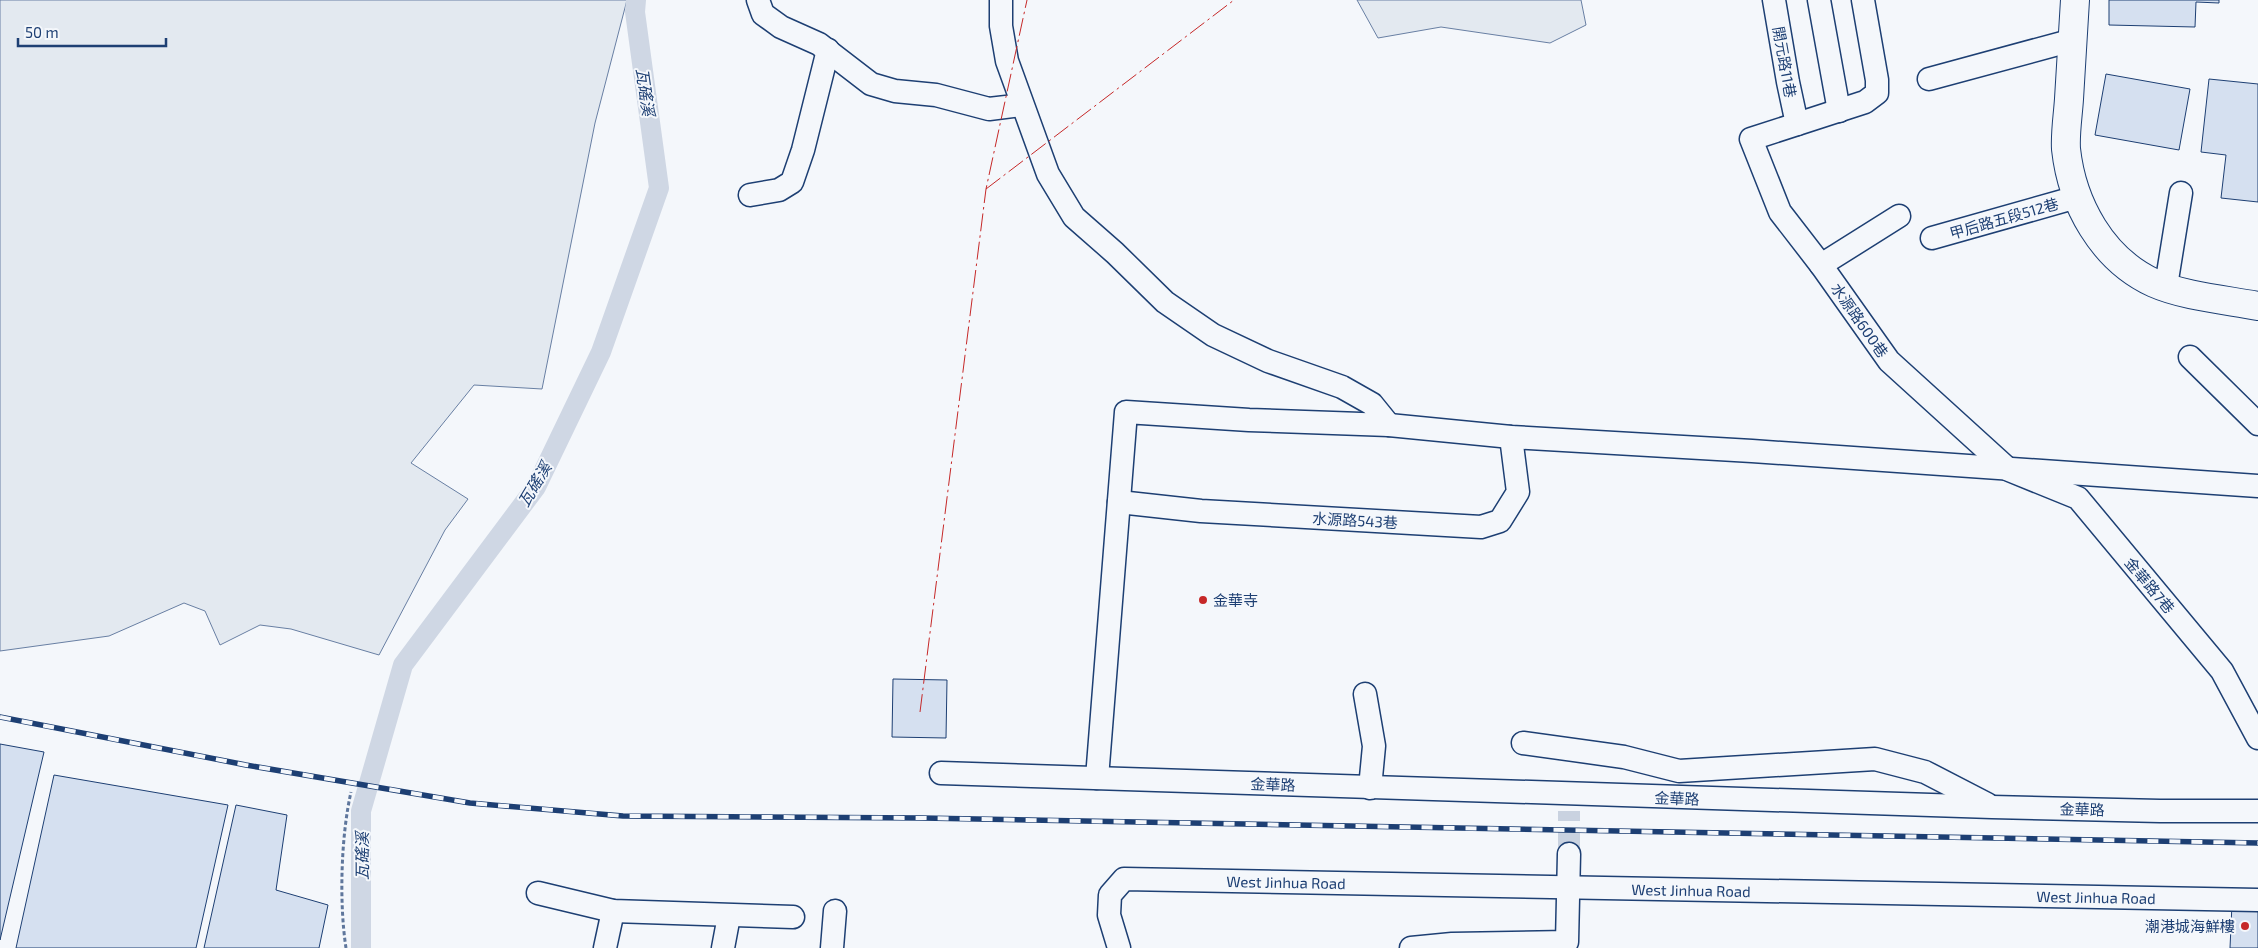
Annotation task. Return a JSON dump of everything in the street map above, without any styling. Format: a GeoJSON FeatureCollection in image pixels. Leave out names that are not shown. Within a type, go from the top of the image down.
{"type":"FeatureCollection","features":[{"type":"Feature","properties":{"kind":"main road"},"geometry":{"type":"LineString","coordinates":[[2075,0],[2066,147],[2077,197],[2088,221],[2103,244],[2126,265],[2154,283],[2199,296],[2258,306]]}},
{"type":"Feature","properties":{"kind":"street"},"geometry":{"type":"LineString","coordinates":[[758,0],[762,14],[781,27],[819,44],[871,84],[895,91],[936,95],[989,109],[1022,105]]}},
{"type":"Feature","properties":{"kind":"street"},"geometry":{"type":"LineString","coordinates":[[1000,0],[1001,26],[1007,61],[1022,105],[1048,174],[1074,217],[1115,253],[1165,302],[1213,335],[1252,354],[1342,387],[1372,404],[1389,425]]}},
{"type":"Feature","properties":{"kind":"street","name":"開元路11巷"},"geometry":{"type":"LineString","coordinates":[[1774,0],[1797,124]]}},
{"type":"Feature","properties":{"kind":"street"},"geometry":{"type":"LineString","coordinates":[[1820,0],[1839,110]]}},
{"type":"Feature","properties":{"kind":"street"},"geometry":{"type":"LineString","coordinates":[[1797,124],[1865,102],[1877,93],[1877,80],[1863,0]]}},
{"type":"Feature","properties":{"kind":"street"},"geometry":{"type":"LineString","coordinates":[[1929,79],[2072,40]]}},
{"type":"Feature","properties":{"kind":"street"},"geometry":{"type":"LineString","coordinates":[[750,195],[779,190],[792,182],[803,150],[828,50]]}},
{"type":"Feature","properties":{"kind":"street","name":"水源路600巷"},"geometry":{"type":"LineString","coordinates":[[1797,124],[1750,139],[1780,212],[1821,265],[1889,361],[2009,470]]}},
{"type":"Feature","properties":{"kind":"street"},"geometry":{"type":"LineString","coordinates":[[2166,286],[2180,194]]}},
{"type":"Feature","properties":{"kind":"street","name":"甲后路五段512巷"},"geometry":{"type":"LineString","coordinates":[[1932,238],[2077,197]]}},
{"type":"Feature","properties":{"kind":"street"},"geometry":{"type":"LineString","coordinates":[[1821,265],[1899,216]]}},
{"type":"Feature","properties":{"kind":"street"},"geometry":{"type":"LineString","coordinates":[[2190,357],[2258,424]]}},
{"type":"Feature","properties":{"kind":"street"},"geometry":{"type":"LineString","coordinates":[[1097,778],[1126,412],[1249,420],[1389,425],[1511,437],[1752,451],[2258,486]]}},
{"type":"Feature","properties":{"kind":"street","name":"水源路543巷"},"geometry":{"type":"LineString","coordinates":[[1119,502],[1201,511],[1481,527],[1500,521],[1518,492],[1511,437]]}},
{"type":"Feature","properties":{"kind":"street","name":"金華路7巷"},"geometry":{"type":"LineString","coordinates":[[2009,470],[2078,498],[2222,671],[2258,738]]}},
{"type":"Feature","properties":{"kind":"street"},"geometry":{"type":"LineString","coordinates":[[1365,694],[1374,746],[1370,788]]}},
{"type":"Feature","properties":{"kind":"street"},"geometry":{"type":"LineString","coordinates":[[1523,743],[1624,757],[1679,771],[1875,759],[1925,772],[1992,807]]}},
{"type":"Feature","properties":{"kind":"street","name":"金華路"},"geometry":{"type":"LineString","coordinates":[[941,774],[1370,788],[1569,802],[2258,811]]}},
{"type":"Feature","properties":{"kind":"street"},"geometry":{"type":"LineString","coordinates":[[1411,948],[1452,944],[1567,942],[1569,854]]}},
{"type":"Feature","properties":{"kind":"street","name":"West Jinhua Road"},"geometry":{"type":"LineString","coordinates":[[1119,948],[1109,915],[1110,894],[1124,879],[2258,900]]}},
{"type":"Feature","properties":{"kind":"street"},"geometry":{"type":"LineString","coordinates":[[538,892],[613,911],[793,917]]}},
{"type":"Feature","properties":{"kind":"street"},"geometry":{"type":"LineString","coordinates":[[605,948],[613,911]]}},
{"type":"Feature","properties":{"kind":"street"},"geometry":{"type":"LineString","coordinates":[[832,948],[835,911]]}},
{"type":"Feature","properties":{"kind":"street"},"geometry":{"type":"LineString","coordinates":[[723,948],[730,916]]}},
{"type":"Feature","properties":{"kind":"path"},"geometry":{"type":"LineString","coordinates":[[346,948],[342,923],[346,816],[351,792]]}},
{"type":"Feature","properties":{"kind":"shaded area"},"geometry":{"type":"Polygon","coordinates":[[[0,0],[627,0],[595,123],[542,389],[474,385],[411,463],[468,499],[445,530],[379,655],[291,629],[260,625],[220,645],[205,611],[184,603],[109,636],[0,651],[0,0]]]}},
{"type":"Feature","properties":{"kind":"shaded area"},"geometry":{"type":"Polygon","coordinates":[[[1357,0],[1581,0],[1586,25],[1550,43],[1441,27],[1378,38],[1357,0]]]}},
{"type":"Feature","properties":{"kind":"building"},"geometry":{"type":"Polygon","coordinates":[[[2109,0],[2219,0],[2219,3],[2196,2],[2195,27],[2109,25],[2109,0]]]}},
{"type":"Feature","properties":{"kind":"building"},"geometry":{"type":"Polygon","coordinates":[[[2106,74],[2190,89],[2179,150],[2095,135],[2106,74]]]}},
{"type":"Feature","properties":{"kind":"building"},"geometry":{"type":"Polygon","coordinates":[[[2209,79],[2258,84],[2258,202],[2221,198],[2226,155],[2201,152],[2209,79]]]}},
{"type":"Feature","properties":{"kind":"building"},"geometry":{"type":"Polygon","coordinates":[[[893,679],[947,680],[946,738],[892,737],[893,679]]]}},
{"type":"Feature","properties":{"kind":"building"},"geometry":{"type":"Polygon","coordinates":[[[0,744],[44,752],[0,940],[0,744]]]}},
{"type":"Feature","properties":{"kind":"building"},"geometry":{"type":"Polygon","coordinates":[[[54,775],[228,805],[196,948],[16,948],[54,775]]]}},
{"type":"Feature","properties":{"kind":"building"},"geometry":{"type":"Polygon","coordinates":[[[236,805],[287,815],[276,890],[328,905],[319,948],[204,948],[236,805]]]}},
{"type":"Feature","properties":{"kind":"building","name":"潮港城海鮮樓"},"geometry":{"type":"Polygon","coordinates":[[[2232,904],[2258,905],[2258,948],[2230,948],[2232,904]]]}},
{"type":"Feature","properties":{"kind":"waterway","name":"瓦磘溪"},"geometry":{"type":"LineString","coordinates":[[361,948],[361,811],[403,665],[536,487],[601,352],[659,188],[635,12],[636,0]]}},
{"type":"Feature","properties":{"kind":"tunnel"},"geometry":{"type":"LineString","coordinates":[[1569,811],[1569,854]]}},
{"type":"Feature","properties":{"kind":"railway"},"geometry":{"type":"LineString","coordinates":[[0,717],[246,765],[470,803],[623,816],[922,818],[2258,843]]}},
{"type":"Feature","properties":{"kind":"power"},"geometry":{"type":"LineString","coordinates":[[920,712],[986,189],[1027,0]]}},
{"type":"Feature","properties":{"kind":"power"},"geometry":{"type":"LineString","coordinates":[[986,189],[1234,0]]}},
{"type":"Feature","properties":{"kind":"place","name":"金華寺"},"geometry":{"type":"Point","coordinates":[1203,600]}},
{"type":"Feature","properties":{"kind":"place","name":"潮港城海鮮樓"},"geometry":{"type":"Point","coordinates":[2245,926]}}]}
